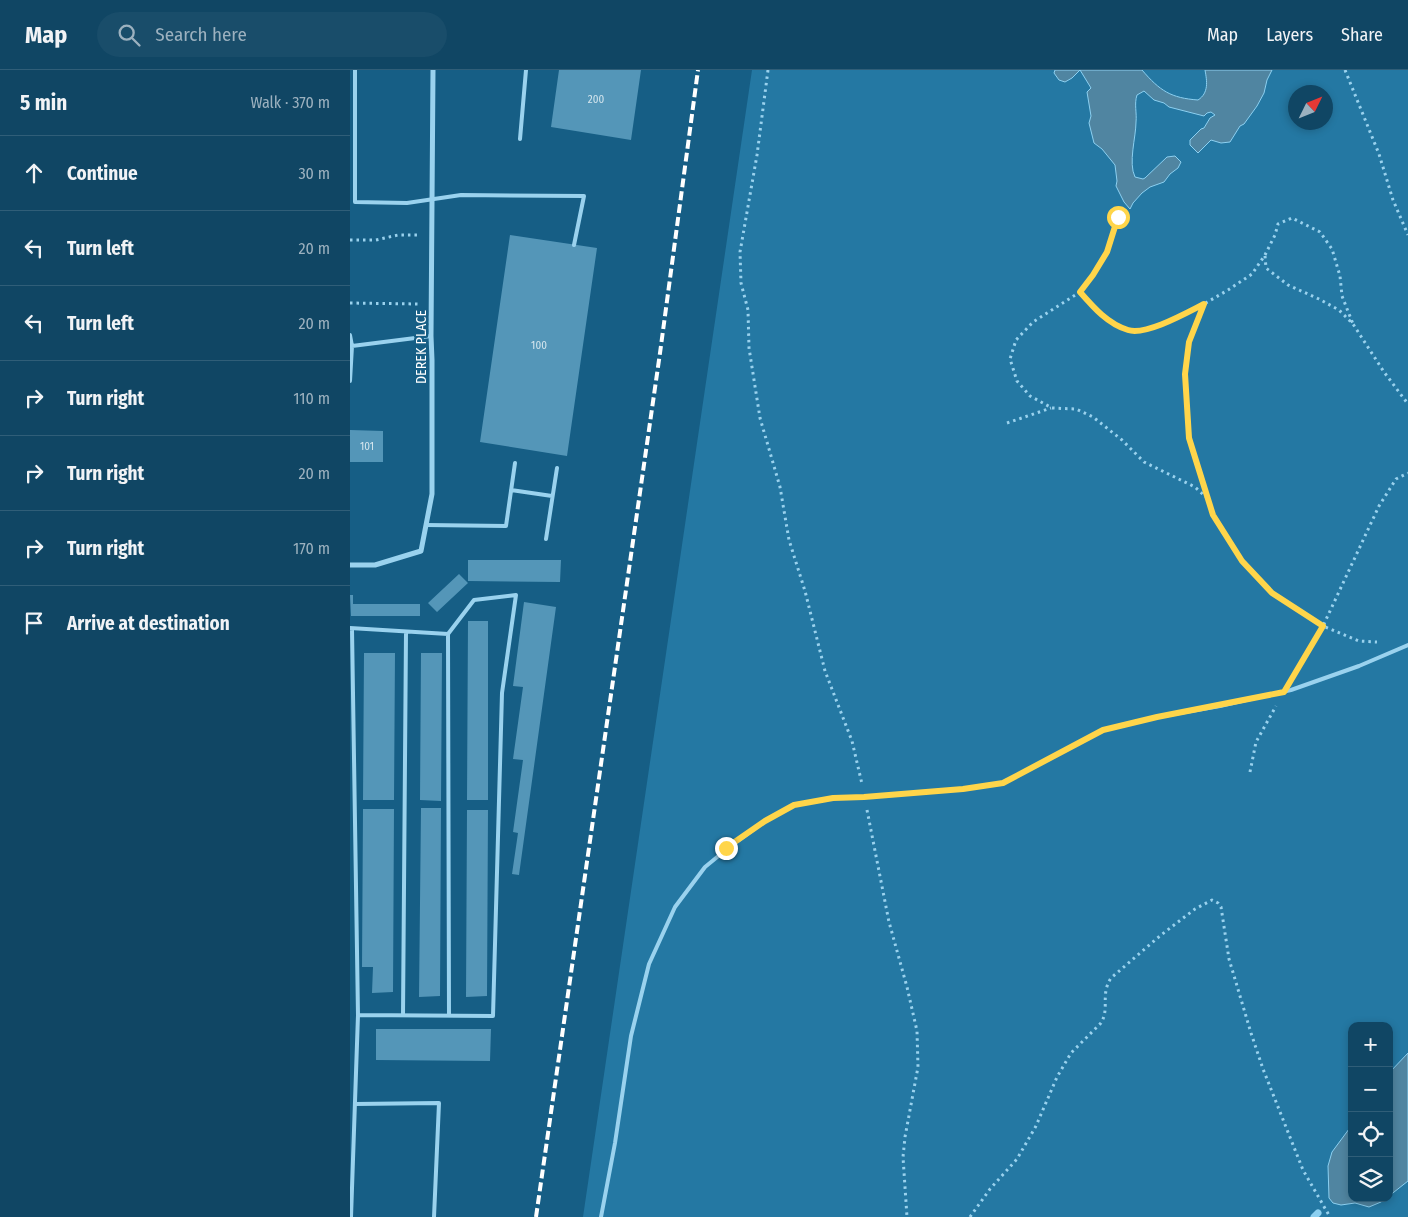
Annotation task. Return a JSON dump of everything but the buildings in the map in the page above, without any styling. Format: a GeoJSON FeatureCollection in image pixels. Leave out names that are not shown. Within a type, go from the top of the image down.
{"type":"FeatureCollection","features":[{"type":"Feature","properties":{"kind":"street","name":"DEREK PLACE"},"geometry":{"type":"LineString","coordinates":[[350,565],[375,565],[421,551],[432,494],[433,70]]}},
{"type":"Feature","properties":{"kind":"lane"},"geometry":{"type":"LineString","coordinates":[[355,70],[352,203],[407,203],[461,195],[584,196],[574,245]]}},
{"type":"Feature","properties":{"kind":"lane"},"geometry":{"type":"LineString","coordinates":[[520,139],[526,70]]}},
{"type":"Feature","properties":{"kind":"lane"},"geometry":{"type":"LineString","coordinates":[[350,335],[352,346],[350,381]]}},
{"type":"Feature","properties":{"kind":"lane"},"geometry":{"type":"LineString","coordinates":[[352,346],[431,336]]}},
{"type":"Feature","properties":{"kind":"lane"},"geometry":{"type":"LineString","coordinates":[[426,525],[506,526],[515,464]]}},
{"type":"Feature","properties":{"kind":"lane"},"geometry":{"type":"LineString","coordinates":[[546,539],[557,468]]}},
{"type":"Feature","properties":{"kind":"lane"},"geometry":{"type":"LineString","coordinates":[[511,490],[552,496]]}},
{"type":"Feature","properties":{"kind":"lane"},"geometry":{"type":"LineString","coordinates":[[358,1014],[493,1016],[502,693],[516,595],[474,600],[448,634],[449,1015]]}},
{"type":"Feature","properties":{"kind":"lane"},"geometry":{"type":"LineString","coordinates":[[351,1217],[358,1014],[351,628],[448,634]]}},
{"type":"Feature","properties":{"kind":"lane"},"geometry":{"type":"LineString","coordinates":[[403,1015],[406,632]]}},
{"type":"Feature","properties":{"kind":"lane"},"geometry":{"type":"LineString","coordinates":[[601,1217],[615,1143],[631,1036],[650,964],[675,907],[705,866],[726,848],[765,821],[794,805],[833,798],[963,789],[1003,783],[1103,730],[1157,717],[1284,692],[1358,666],[1408,645]]}},
{"type":"Feature","properties":{"kind":"lane"},"geometry":{"type":"LineString","coordinates":[[355,1104],[439,1103],[434,1217]]}},
{"type":"Feature","properties":{"kind":"path"},"geometry":{"type":"LineString","coordinates":[[768,70],[757,155],[740,252],[741,283],[748,310],[749,348],[760,418],[780,487],[789,540],[826,670],[852,741],[889,922],[917,1031],[918,1067],[903,1157],[907,1217]]}},
{"type":"Feature","properties":{"kind":"path"},"geometry":{"type":"LineString","coordinates":[[1345,70],[1376,146],[1393,200],[1408,235]]}},
{"type":"Feature","properties":{"kind":"path"},"geometry":{"type":"LineString","coordinates":[[1052,408],[1030,396],[1017,381],[1010,358],[1016,340],[1033,322],[1080,292],[1107,252],[1118,217]]}},
{"type":"Feature","properties":{"kind":"path"},"geometry":{"type":"LineString","coordinates":[[1080,292],[1110,322],[1130,331],[1146,330],[1180,317],[1252,274],[1265,255],[1278,224],[1292,218],[1320,232],[1332,249],[1340,276],[1342,296],[1353,324],[1384,372],[1408,404]]}},
{"type":"Feature","properties":{"kind":"path"},"geometry":{"type":"LineString","coordinates":[[350,240],[376,240],[398,234],[432,236]]}},
{"type":"Feature","properties":{"kind":"path"},"geometry":{"type":"LineString","coordinates":[[1265,255],[1266,268],[1288,284],[1339,310],[1353,324]]}},
{"type":"Feature","properties":{"kind":"path"},"geometry":{"type":"LineString","coordinates":[[350,304],[432,304]]}},
{"type":"Feature","properties":{"kind":"path"},"geometry":{"type":"LineString","coordinates":[[1204,304],[1189,342],[1185,374],[1189,438],[1213,515],[1242,561],[1272,593],[1323,626],[1359,641],[1379,642]]}},
{"type":"Feature","properties":{"kind":"path"},"geometry":{"type":"LineString","coordinates":[[1007,423],[1052,408],[1076,409],[1093,417],[1122,440],[1144,462],[1195,487],[1208,499]]}},
{"type":"Feature","properties":{"kind":"path"},"geometry":{"type":"LineString","coordinates":[[1250,772],[1256,742],[1323,626],[1379,506],[1396,479],[1408,473]]}},
{"type":"Feature","properties":{"kind":"path"},"geometry":{"type":"LineString","coordinates":[[970,1217],[990,1189],[1017,1159],[1036,1126],[1057,1077],[1071,1053],[1101,1023],[1105,1012],[1106,985],[1111,978],[1161,935],[1196,909],[1212,900],[1221,907],[1228,959],[1263,1069],[1304,1170],[1330,1217]]}},
{"type":"Feature","properties":{"kind":"shaded area"},"geometry":{"type":"Polygon","coordinates":[[[752,70],[1408,70],[1408,1217],[583,1217],[752,70]]]}},
{"type":"Feature","properties":{"kind":"shaded area"},"geometry":{"type":"Polygon","coordinates":[[[1055,70],[1080,70],[1065,82],[1059,80],[1054,73],[1055,70]]]}},
{"type":"Feature","properties":{"kind":"shaded area"},"geometry":{"type":"Polygon","coordinates":[[[1080,70],[1142,70],[1167,92],[1180,97],[1198,100],[1206,90],[1205,70],[1272,70],[1257,106],[1244,124],[1240,126],[1230,142],[1221,143],[1211,140],[1198,153],[1190,145],[1190,140],[1215,115],[1211,112],[1204,116],[1169,107],[1164,103],[1154,100],[1144,91],[1137,95],[1136,128],[1132,157],[1135,177],[1145,178],[1167,157],[1175,156],[1181,162],[1178,168],[1164,182],[1150,187],[1142,193],[1130,209],[1116,186],[1115,165],[1102,149],[1094,143],[1089,123],[1091,116],[1087,92],[1091,88],[1080,70]]]}},
{"type":"Feature","properties":{"kind":"shaded area"},"geometry":{"type":"Polygon","coordinates":[[[1408,1053],[1408,1181],[1393,1193],[1393,1112],[1393,1069],[1408,1053]]]}},
{"type":"Feature","properties":{"kind":"shaded area"},"geometry":{"type":"Polygon","coordinates":[[[1348,1130],[1348,1202],[1381,1202],[1369,1207],[1355,1203],[1341,1205],[1333,1203],[1329,1198],[1328,1166],[1332,1152],[1348,1130]]]}},
{"type":"Feature","properties":{"kind":"waterway"},"geometry":{"type":"LineString","coordinates":[[1314,1217],[1318,1213]]}},
{"type":"Feature","properties":{"kind":"railway"},"geometry":{"type":"LineString","coordinates":[[536,1217],[660,353],[698,70]]}},
{"type":"Feature","properties":{"kind":"route"},"geometry":{"type":"LineString","coordinates":[[726,848],[765,821],[794,805],[833,798],[963,789],[1003,783],[1103,730],[1157,717],[1284,692],[1323,626],[1272,593],[1242,561],[1213,515],[1189,438],[1185,374],[1189,342],[1204,304],[1180,317],[1146,330],[1130,331],[1110,322],[1080,292],[1107,252],[1118,217]]}}]}
